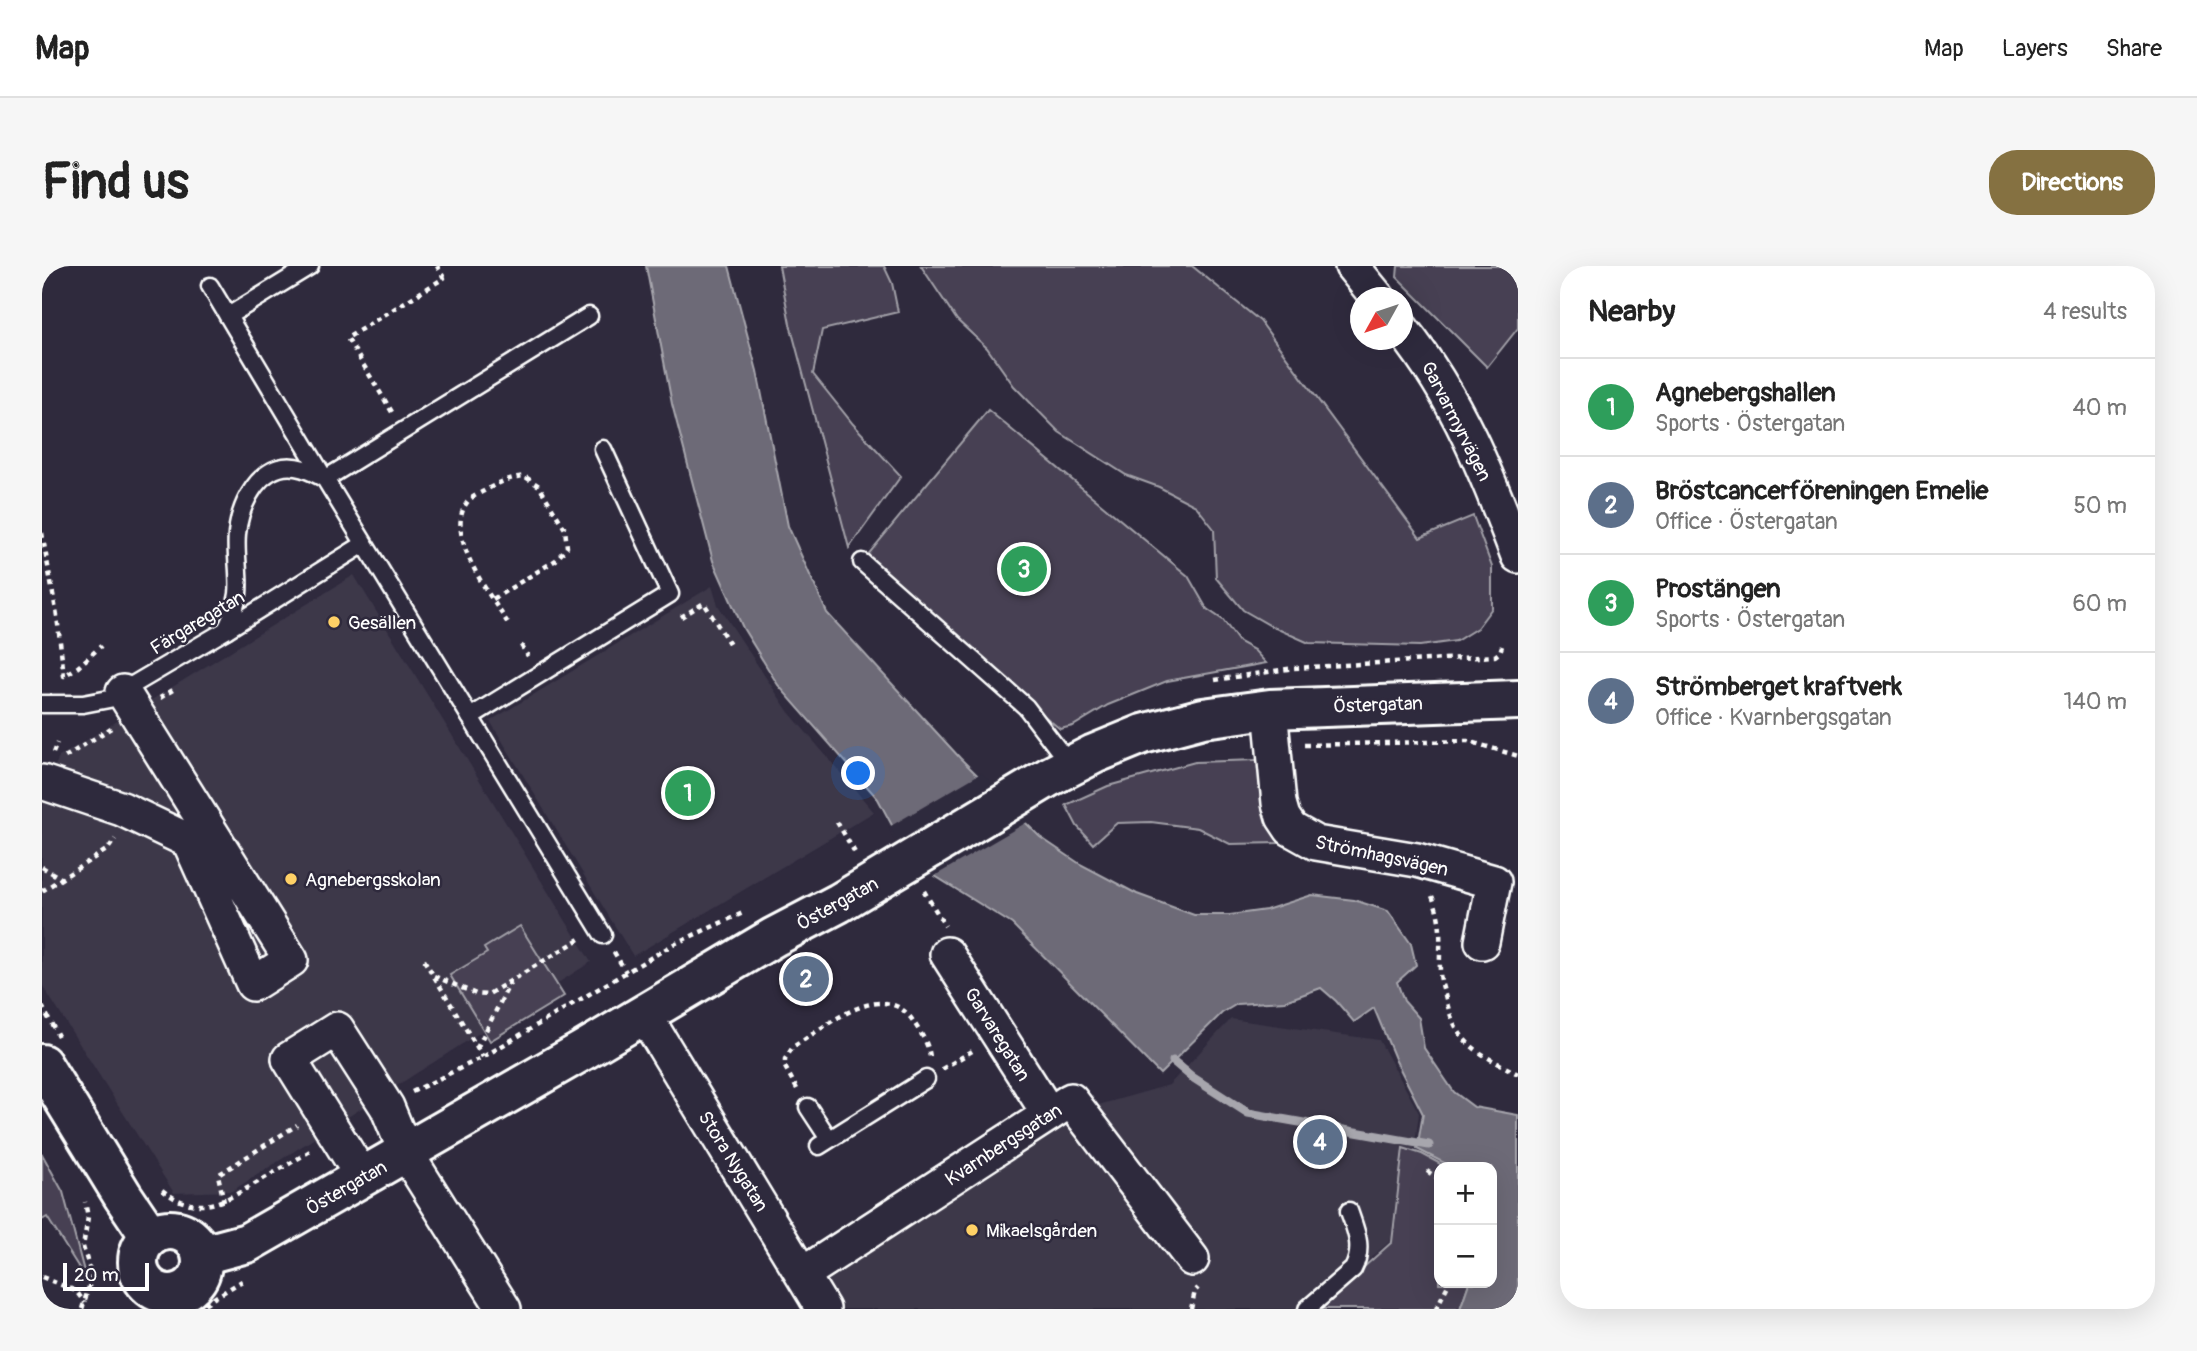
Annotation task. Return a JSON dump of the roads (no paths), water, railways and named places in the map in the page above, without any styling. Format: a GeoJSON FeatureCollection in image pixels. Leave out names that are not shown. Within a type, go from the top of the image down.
{"type":"FeatureCollection","features":[{"type":"Feature","properties":{"kind":"street"},"geometry":{"type":"LineString","coordinates":[[1352,266],[1369,287]]}},
{"type":"Feature","properties":{"kind":"street","name":"Garvarmyrvägen"},"geometry":{"type":"LineString","coordinates":[[1413,343],[1423,355],[1481,460],[1518,556]]}},
{"type":"Feature","properties":{"kind":"street"},"geometry":{"type":"LineString","coordinates":[[123,692],[199,836],[291,960],[275,988]]}},
{"type":"Feature","properties":{"kind":"street","name":"Östergatan"},"geometry":{"type":"LineString","coordinates":[[201,1255],[247,1243],[775,937],[839,903],[914,872],[1059,771],[1143,734],[1203,718],[1272,727],[1518,700]]}},
{"type":"Feature","properties":{"kind":"street","name":"Strömhagsvägen"},"geometry":{"type":"LineString","coordinates":[[1272,727],[1279,803],[1283,817],[1291,829],[1316,844],[1417,860],[1494,882],[1482,942]]}},
{"type":"Feature","properties":{"kind":"street"},"geometry":{"type":"LineString","coordinates":[[42,782],[120,822],[199,836]]}},
{"type":"Feature","properties":{"kind":"street","name":"Garvaregatan"},"geometry":{"type":"LineString","coordinates":[[947,954],[1049,1114]]}},
{"type":"Feature","properties":{"kind":"street","name":"Stora Nygatan"},"geometry":{"type":"LineString","coordinates":[[644,1014],[757,1185],[823,1309]]}},
{"type":"Feature","properties":{"kind":"street"},"geometry":{"type":"LineString","coordinates":[[363,1178],[324,1120],[289,1059],[310,1043],[337,1029],[387,1107],[406,1153],[504,1309]]}},
{"type":"Feature","properties":{"kind":"street"},"geometry":{"type":"LineString","coordinates":[[42,1064],[139,1190],[150,1236]]}},
{"type":"Feature","properties":{"kind":"street","name":"Kvarnbergsgatan"},"geometry":{"type":"LineString","coordinates":[[803,1274],[1071,1100],[1192,1259]]}},
{"type":"Feature","properties":{"kind":"street"},"geometry":{"type":"LineString","coordinates":[[170,1229],[181,1231],[190,1236],[201,1255],[202,1266],[192,1285],[183,1291],[161,1293],[144,1299],[137,1262],[143,1243],[150,1236],[170,1229]]}},
{"type":"Feature","properties":{"kind":"lane"},"geometry":{"type":"LineString","coordinates":[[228,316],[310,266]]}},
{"type":"Feature","properties":{"kind":"lane"},"geometry":{"type":"LineString","coordinates":[[210,286],[601,931]]}},
{"type":"Feature","properties":{"kind":"lane"},"geometry":{"type":"LineString","coordinates":[[325,479],[589,316]]}},
{"type":"Feature","properties":{"kind":"lane"},"geometry":{"type":"LineString","coordinates":[[470,717],[670,594],[603,449]]}},
{"type":"Feature","properties":{"kind":"lane"},"geometry":{"type":"LineString","coordinates":[[226,630],[235,612],[238,590],[237,531],[241,514],[255,486],[279,468],[309,470],[325,479]]}},
{"type":"Feature","properties":{"kind":"lane","name":"Färgaregatan"},"geometry":{"type":"LineString","coordinates":[[42,704],[83,704],[109,699],[364,544]]}},
{"type":"Feature","properties":{"kind":"lane"},"geometry":{"type":"LineString","coordinates":[[862,562],[1026,707],[1059,771]]}},
{"type":"Feature","properties":{"kind":"lane"},"geometry":{"type":"LineString","coordinates":[[808,1107],[824,1143],[926,1079]]}},
{"type":"Feature","properties":{"kind":"lane"},"geometry":{"type":"LineString","coordinates":[[1307,1309],[1353,1269],[1358,1260],[1359,1241],[1349,1211]]}},
{"type":"Feature","properties":{"kind":"waterway"},"geometry":{"type":"LineString","coordinates":[[1173,1061],[1192,1077],[1248,1113],[1429,1145]]}},
{"type":"Feature","properties":{"kind":"place","name":"Prostängen"},"geometry":{"type":"Point","coordinates":[1024,569]}},
{"type":"Feature","properties":{"kind":"place","name":"Gesällen"},"geometry":{"type":"Point","coordinates":[334,622]}},
{"type":"Feature","properties":{"kind":"place","name":"Agnebergshallen"},"geometry":{"type":"Point","coordinates":[688,793]}},
{"type":"Feature","properties":{"kind":"place","name":"Agnebergsskolan"},"geometry":{"type":"Point","coordinates":[291,879]}},
{"type":"Feature","properties":{"kind":"place","name":"Bröstcancerföreningen Emelie"},"geometry":{"type":"Point","coordinates":[806,979]}},
{"type":"Feature","properties":{"kind":"place","name":"Strömberget kraftverk"},"geometry":{"type":"Point","coordinates":[1320,1142]}},
{"type":"Feature","properties":{"kind":"place","name":"Mikaelsgården"},"geometry":{"type":"Point","coordinates":[972,1230]}}]}
